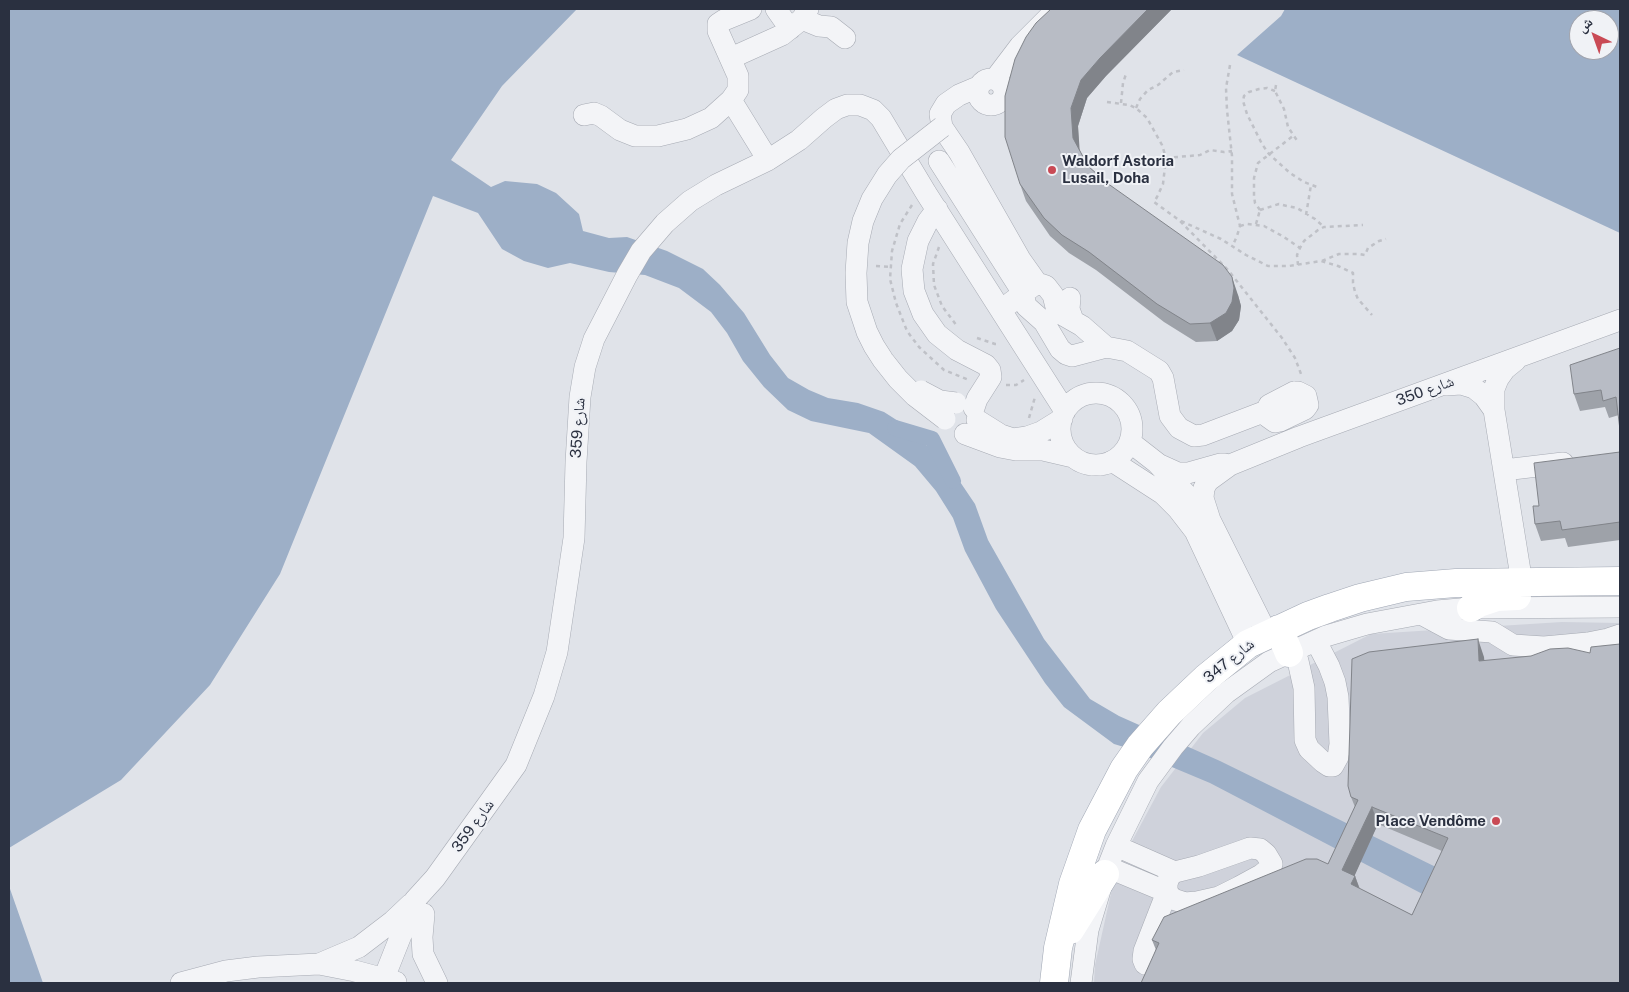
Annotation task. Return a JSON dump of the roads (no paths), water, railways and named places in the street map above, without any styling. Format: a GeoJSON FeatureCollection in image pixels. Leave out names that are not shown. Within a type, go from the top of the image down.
{"type":"FeatureCollection","features":[{"type":"Feature","properties":{"kind":"main road","name":"شارع 347"},"geometry":{"type":"LineString","coordinates":[[1054,983],[1058,948],[1072,884],[1092,830],[1136,775],[1140,746],[1180,719],[1206,678],[1275,642],[1308,616],[1352,600],[1406,587],[1522,582],[1620,581]]}},
{"type":"Feature","properties":{"kind":"main road"},"geometry":{"type":"LineString","coordinates":[[1471,608],[1497,597],[1566,596],[1620,586]]}},
{"type":"Feature","properties":{"kind":"main road"},"geometry":{"type":"LineString","coordinates":[[1058,948],[1106,871]]}},
{"type":"Feature","properties":{"kind":"street"},"geometry":{"type":"LineString","coordinates":[[584,115],[594,113],[620,130],[635,136],[658,136],[687,129],[710,118],[731,100],[738,90],[738,76],[718,31],[718,24],[751,9]]}},
{"type":"Feature","properties":{"kind":"street"},"geometry":{"type":"LineString","coordinates":[[776,9],[819,26],[842,28]]}},
{"type":"Feature","properties":{"kind":"street"},"geometry":{"type":"LineString","coordinates":[[1057,9],[987,83],[959,95],[946,104],[940,114],[945,131],[1024,264],[1030,288],[1026,306],[1048,328],[1060,349],[1066,354],[1072,356],[1079,355],[1106,347],[1127,351],[1159,371],[1163,378],[1170,416],[1179,428],[1194,436],[1202,435],[1266,411],[1269,405],[1292,402]]}},
{"type":"Feature","properties":{"kind":"street"},"geometry":{"type":"LineString","coordinates":[[731,58],[774,39],[800,19]]}},
{"type":"Feature","properties":{"kind":"street"},"geometry":{"type":"LineString","coordinates":[[731,100],[768,160]]}},
{"type":"Feature","properties":{"kind":"street","name":"شارع 359"},"geometry":{"type":"LineString","coordinates":[[180,983],[226,971],[258,967],[319,964],[355,971],[392,982],[419,907],[435,878],[516,765],[544,696],[557,652],[574,538],[580,397],[585,367],[594,339],[641,251],[665,223],[690,201],[716,185],[768,160],[799,140],[824,118],[847,105],[860,105],[873,110],[881,118],[932,215]]}},
{"type":"Feature","properties":{"kind":"street"},"geometry":{"type":"LineString","coordinates":[[945,131],[901,159],[887,175],[872,199],[863,221],[858,243],[856,273],[858,302],[866,332],[883,360],[915,396],[1001,435],[1013,439],[1026,438],[1041,432],[1064,415],[1075,400],[1089,394],[1104,394],[1118,401],[1128,413],[1132,427],[1130,442],[1120,456],[1112,461],[1096,465],[1080,462],[1073,457],[1063,444],[1060,427],[1064,415]]}},
{"type":"Feature","properties":{"kind":"street"},"geometry":{"type":"LineString","coordinates":[[939,162],[1030,288]]}},
{"type":"Feature","properties":{"kind":"street"},"geometry":{"type":"LineString","coordinates":[[964,417],[991,377],[990,370],[986,364],[956,350],[937,334],[923,314],[914,291],[912,269],[914,253],[918,241],[932,215],[1000,310],[1009,338],[1064,415]]}},
{"type":"Feature","properties":{"kind":"street"},"geometry":{"type":"LineString","coordinates":[[1000,310],[1030,288],[1046,286],[1062,299]]}},
{"type":"Feature","properties":{"kind":"street"},"geometry":{"type":"LineString","coordinates":[[1009,338],[1036,314],[1062,299]]}},
{"type":"Feature","properties":{"kind":"street"},"geometry":{"type":"LineString","coordinates":[[1062,299],[1058,311],[1082,326],[1106,347]]}},
{"type":"Feature","properties":{"kind":"street","name":"شارع 350"},"geometry":{"type":"LineString","coordinates":[[1230,465],[1299,437],[1620,320]]}},
{"type":"Feature","properties":{"kind":"street"},"geometry":{"type":"LineString","coordinates":[[1519,357],[1498,379],[1494,389],[1494,410],[1522,582]]}},
{"type":"Feature","properties":{"kind":"street"},"geometry":{"type":"LineString","coordinates":[[1441,385],[1461,384],[1474,388],[1484,396],[1494,410]]}},
{"type":"Feature","properties":{"kind":"street"},"geometry":{"type":"LineString","coordinates":[[1194,420],[1204,422],[1270,395],[1278,395],[1292,402]]}},
{"type":"Feature","properties":{"kind":"street"},"geometry":{"type":"LineString","coordinates":[[1292,402],[1299,437]]}},
{"type":"Feature","properties":{"kind":"street"},"geometry":{"type":"LineString","coordinates":[[964,417],[1000,447],[1016,450],[1044,450],[1073,457]]}},
{"type":"Feature","properties":{"kind":"street"},"geometry":{"type":"LineString","coordinates":[[1130,442],[1157,463],[1210,520]]}},
{"type":"Feature","properties":{"kind":"street"},"geometry":{"type":"LineString","coordinates":[[1112,461],[1164,494],[1178,509],[1275,642],[1298,661],[1304,688],[1305,740],[1309,749],[1323,762],[1333,766],[1338,757],[1340,744],[1338,697],[1328,666],[1316,641]]}},
{"type":"Feature","properties":{"kind":"street"},"geometry":{"type":"LineString","coordinates":[[1504,470],[1581,461]]}},
{"type":"Feature","properties":{"kind":"street"},"geometry":{"type":"LineString","coordinates":[[1157,463],[1178,472],[1188,473],[1220,464],[1230,465]]}},
{"type":"Feature","properties":{"kind":"street"},"geometry":{"type":"LineString","coordinates":[[1230,465],[1208,481],[1204,488],[1203,498],[1210,520],[1275,642]]}},
{"type":"Feature","properties":{"kind":"street","name":"شارع 347"},"geometry":{"type":"LineString","coordinates":[[1180,719],[1226,692],[1269,662],[1275,642],[1316,641],[1326,636],[1367,624],[1436,611],[1471,608],[1620,607]]}},
{"type":"Feature","properties":{"kind":"street"},"geometry":{"type":"LineString","coordinates":[[1421,614],[1449,628],[1492,632],[1513,645],[1544,647],[1588,643],[1608,639],[1620,634]]}},
{"type":"Feature","properties":{"kind":"street","name":"شارع 347"},"geometry":{"type":"LineString","coordinates":[[1080,983],[1088,930],[1106,871],[1116,846],[1136,775]]}},
{"type":"Feature","properties":{"kind":"street"},"geometry":{"type":"LineString","coordinates":[[1116,846],[1175,872]]}},
{"type":"Feature","properties":{"kind":"street"},"geometry":{"type":"LineString","coordinates":[[1106,871],[1167,892],[1173,899],[1185,904],[1219,897],[1261,875],[1272,864],[1266,854],[1260,849],[1250,848],[1200,866],[1175,872],[1169,877],[1167,892],[1144,951],[1143,959],[1145,964]]}},
{"type":"Feature","properties":{"kind":"street","name":"شارع 359"},"geometry":{"type":"LineString","coordinates":[[319,964],[359,946],[393,922],[419,907]]}},
{"type":"Feature","properties":{"kind":"street","name":"شارع 359"},"geometry":{"type":"LineString","coordinates":[[419,907],[424,954],[437,983]]}},
{"type":"Feature","properties":{"kind":"water"},"geometry":{"type":"Polygon","coordinates":[[[9,9],[577,9],[502,86],[451,160],[491,187],[505,181],[537,184],[556,193],[579,214],[583,231],[609,238],[627,237],[667,251],[703,269],[720,285],[744,313],[770,355],[788,378],[828,398],[858,403],[884,412],[906,426],[952,470],[975,504],[988,540],[1044,639],[1090,699],[1119,716],[1220,761],[1446,872],[1434,900],[1210,783],[1114,744],[1064,707],[1045,683],[996,609],[965,551],[953,518],[936,491],[915,466],[869,433],[811,421],[788,410],[764,387],[743,361],[727,333],[711,312],[679,288],[645,275],[609,272],[570,263],[548,268],[524,261],[502,249],[478,213],[433,196],[280,574],[210,685],[121,780],[9,848],[9,9]]]}},
{"type":"Feature","properties":{"kind":"water"},"geometry":{"type":"Polygon","coordinates":[[[1285,9],[1620,9],[1620,233],[1237,55],[1281,16],[1285,9]]]}},
{"type":"Feature","properties":{"kind":"water"},"geometry":{"type":"Polygon","coordinates":[[[9,886],[43,983],[9,983],[9,886]]]}},
{"type":"Feature","properties":{"kind":"waterway"},"geometry":{"type":"LineString","coordinates":[[895,428],[932,439],[953,481]]}},
{"type":"Feature","properties":{"kind":"place","name":"Waldorf Astoria Lusail, Doha"},"geometry":{"type":"Point","coordinates":[1052,170]}},
{"type":"Feature","properties":{"kind":"place","name":"Place Vendôme"},"geometry":{"type":"Point","coordinates":[1496,821]}}]}
